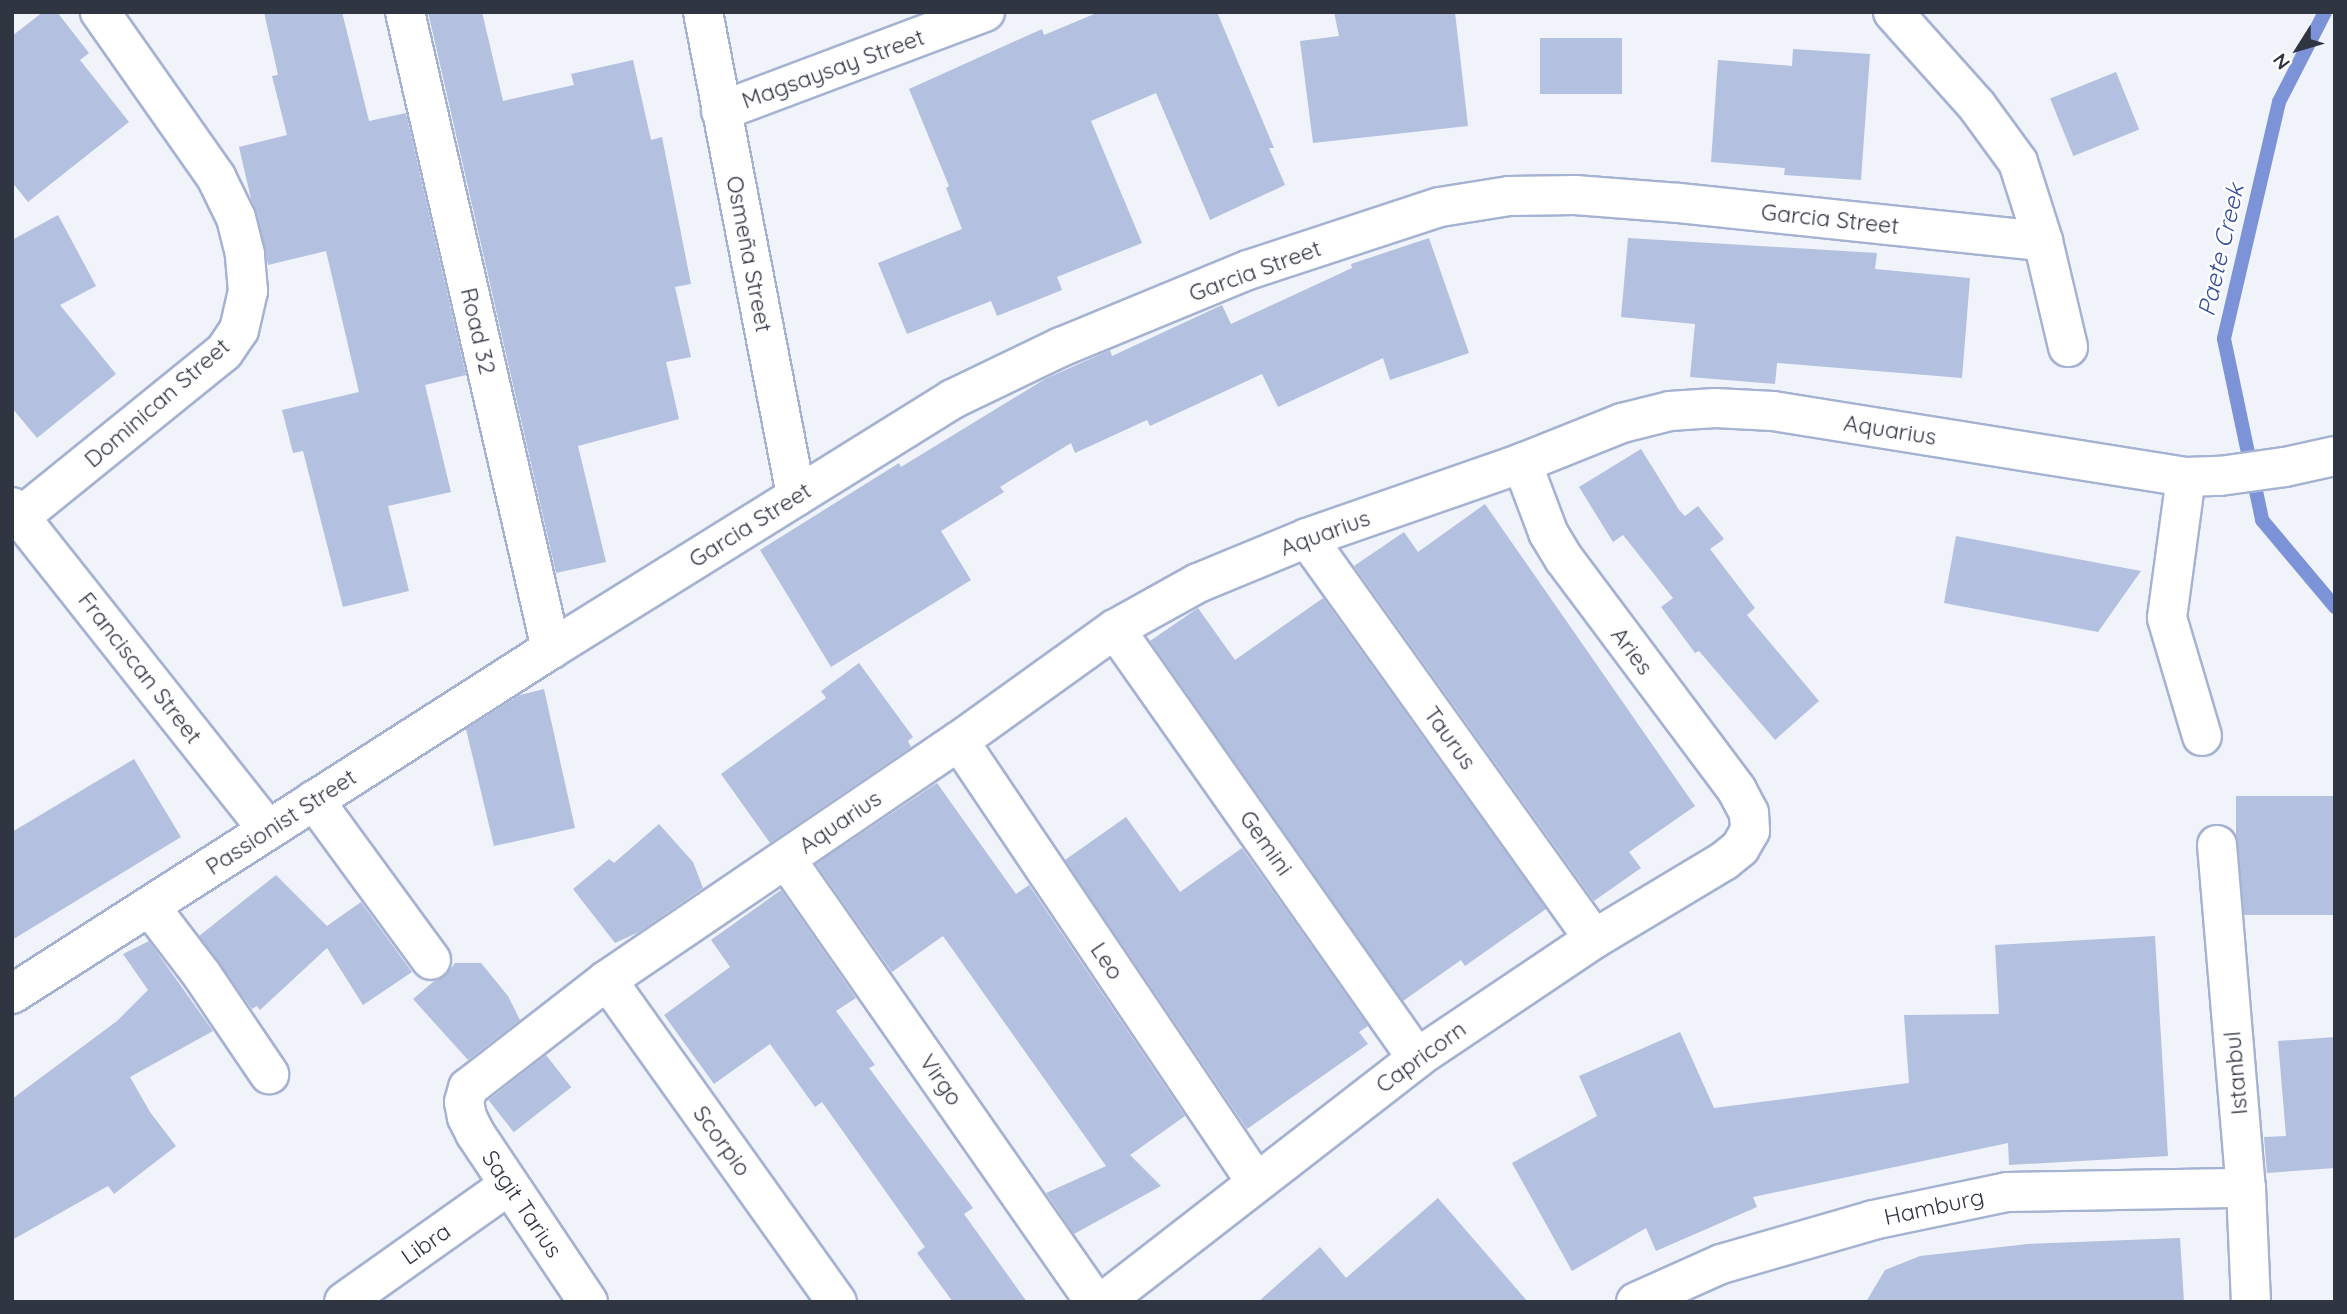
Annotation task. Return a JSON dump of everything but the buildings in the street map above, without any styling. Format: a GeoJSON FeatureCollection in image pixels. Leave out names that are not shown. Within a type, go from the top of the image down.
{"type":"FeatureCollection","features":[{"type":"Feature","properties":{"kind":"street","name":"Dominican Street"},"geometry":{"type":"LineString","coordinates":[[16,512],[224,352],[239,330],[248,291],[245,254],[236,218],[216,177],[100,12]]}},
{"type":"Feature","properties":{"kind":"street","name":"Road 32"},"geometry":{"type":"LineString","coordinates":[[405,12],[551,649]]}},
{"type":"Feature","properties":{"kind":"street","name":"Osmeña Street"},"geometry":{"type":"LineString","coordinates":[[703,12],[796,496]]}},
{"type":"Feature","properties":{"kind":"street","name":"Magsaysay Street"},"geometry":{"type":"LineString","coordinates":[[721,111],[985,12]]}},
{"type":"Feature","properties":{"kind":"street"},"geometry":{"type":"LineString","coordinates":[[1893,12],[2005,141],[2018,162],[2043,240],[2068,347]]}},
{"type":"Feature","properties":{"kind":"street","name":"Garcia Street"},"geometry":{"type":"LineString","coordinates":[[551,649],[953,399],[1004,372],[1248,270],[1440,207],[1509,196],[1575,195],[2043,240]]}},
{"type":"Feature","properties":{"kind":"street","name":"Aquarius"},"geometry":{"type":"LineString","coordinates":[[464,1101],[468,1088],[480,1077],[607,980],[959,741],[1115,629],[1198,583],[1307,538],[1522,463],[1622,423],[1670,411],[1715,408],[1773,411],[2203,477],[2285,467],[2335,456]]}},
{"type":"Feature","properties":{"kind":"street","name":"Aries"},"geometry":{"type":"LineString","coordinates":[[1522,463],[1548,532],[1564,559],[1737,790],[1749,813],[1750,831]]}},
{"type":"Feature","properties":{"kind":"street"},"geometry":{"type":"LineString","coordinates":[[2202,736],[2167,618],[2203,477]]}},
{"type":"Feature","properties":{"kind":"street","name":"Franciscan Street"},"geometry":{"type":"LineString","coordinates":[[16,512],[268,830]]}},
{"type":"Feature","properties":{"kind":"street","name":"Taurus"},"geometry":{"type":"LineString","coordinates":[[1307,538],[1594,939]]}},
{"type":"Feature","properties":{"kind":"street","name":"Gemini"},"geometry":{"type":"LineString","coordinates":[[1115,629],[1417,1058]]}},
{"type":"Feature","properties":{"kind":"street","name":"Passionist Street"},"geometry":{"type":"LineString","coordinates":[[12,994],[151,908],[551,649]]}},
{"type":"Feature","properties":{"kind":"street","name":"Leo"},"geometry":{"type":"LineString","coordinates":[[959,741],[1256,1182]]}},
{"type":"Feature","properties":{"kind":"street"},"geometry":{"type":"LineString","coordinates":[[314,800],[431,960]]}},
{"type":"Feature","properties":{"kind":"street","name":"Capricorn"},"geometry":{"type":"LineString","coordinates":[[1102,1302],[1417,1058],[1594,939],[1724,861],[1740,848],[1750,831]]}},
{"type":"Feature","properties":{"kind":"street","name":"Istanbul"},"geometry":{"type":"LineString","coordinates":[[2217,845],[2246,1188],[2251,1302]]}},
{"type":"Feature","properties":{"kind":"street","name":"Virgo"},"geometry":{"type":"LineString","coordinates":[[786,859],[1096,1302]]}},
{"type":"Feature","properties":{"kind":"street"},"geometry":{"type":"LineString","coordinates":[[151,908],[269,1074]]}},
{"type":"Feature","properties":{"kind":"street","name":"Scorpio"},"geometry":{"type":"LineString","coordinates":[[607,980],[837,1302]]}},
{"type":"Feature","properties":{"kind":"street","name":"Sagit Tarius"},"geometry":{"type":"LineString","coordinates":[[464,1101],[467,1117],[475,1133],[588,1302]]}},
{"type":"Feature","properties":{"kind":"street","name":"Libra"},"geometry":{"type":"LineString","coordinates":[[344,1302],[508,1186]]}},
{"type":"Feature","properties":{"kind":"street","name":"Hamburg"},"geometry":{"type":"LineString","coordinates":[[1636,1302],[1721,1264],[1873,1220],[2007,1192],[2246,1188]]}},
{"type":"Feature","properties":{"kind":"waterway","name":"Paete Creek"},"geometry":{"type":"LineString","coordinates":[[2325,12],[2279,102],[2224,339],[2262,520],[2335,607]]}}]}
